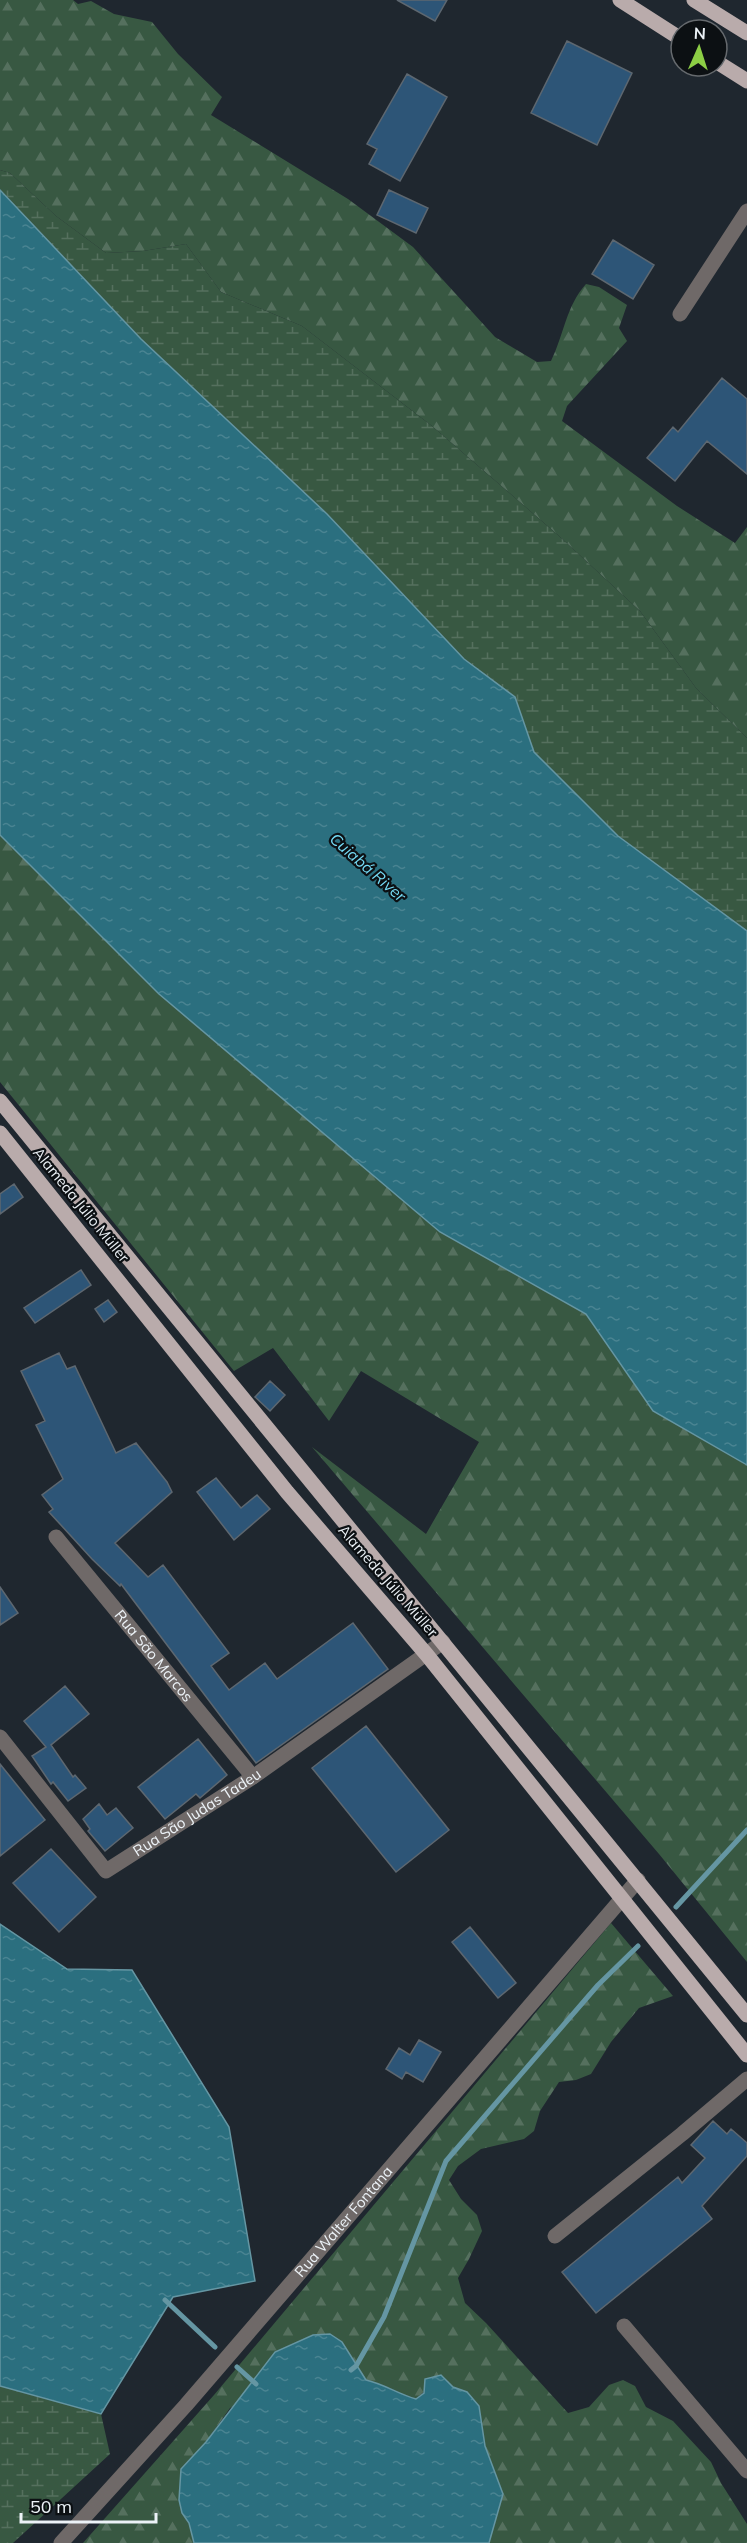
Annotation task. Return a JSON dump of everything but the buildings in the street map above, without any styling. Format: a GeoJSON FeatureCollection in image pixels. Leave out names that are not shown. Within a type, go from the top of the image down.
{"type":"FeatureCollection","features":[{"type":"Feature","properties":{"kind":"main road"},"geometry":{"type":"LineString","coordinates":[[620,0],[669,31]]}},
{"type":"Feature","properties":{"kind":"main road"},"geometry":{"type":"LineString","coordinates":[[694,0],[747,33]]}},
{"type":"Feature","properties":{"kind":"main road"},"geometry":{"type":"LineString","coordinates":[[729,70],[747,81]]}},
{"type":"Feature","properties":{"kind":"main road","name":"Alameda Júlio Müller"},"geometry":{"type":"LineString","coordinates":[[0,1101],[747,2015]]}},
{"type":"Feature","properties":{"kind":"main road","name":"Alameda Júlio Müller"},"geometry":{"type":"LineString","coordinates":[[0,1132],[287,1492],[427,1655],[747,2055]]}},
{"type":"Feature","properties":{"kind":"street"},"geometry":{"type":"LineString","coordinates":[[680,314],[747,211]]}},
{"type":"Feature","properties":{"kind":"street","name":"Rua São Marcos"},"geometry":{"type":"LineString","coordinates":[[56,1537],[253,1777]]}},
{"type":"Feature","properties":{"kind":"street","name":"Rua São Judas Tadeu"},"geometry":{"type":"LineString","coordinates":[[0,1737],[106,1871],[253,1777],[443,1642]]}},
{"type":"Feature","properties":{"kind":"street","name":"Rua Walter Fontana"},"geometry":{"type":"LineString","coordinates":[[62,2543],[186,2405],[638,1880]]}},
{"type":"Feature","properties":{"kind":"street"},"geometry":{"type":"LineString","coordinates":[[555,2235],[747,2079]]}},
{"type":"Feature","properties":{"kind":"street"},"geometry":{"type":"LineString","coordinates":[[624,2326],[747,2471]]}},
{"type":"Feature","properties":{"kind":"green space"},"geometry":{"type":"Polygon","coordinates":[[[0,0],[73,0],[78,4],[91,1],[114,14],[152,22],[178,54],[222,97],[211,115],[348,199],[413,247],[495,337],[537,362],[551,361],[574,302],[586,284],[599,287],[627,305],[619,328],[627,341],[567,406],[562,421],[677,506],[735,543],[747,527],[747,738],[696,688],[640,611],[559,536],[432,426],[302,326],[221,292],[186,244],[143,251],[106,253],[56,216],[10,173],[0,170],[0,0]]]}},
{"type":"Feature","properties":{"kind":"green space"},"geometry":{"type":"Polygon","coordinates":[[[0,170],[10,173],[56,216],[106,253],[143,251],[186,244],[221,292],[302,326],[432,426],[559,536],[640,611],[696,688],[747,738],[747,931],[618,836],[534,752],[515,697],[464,659],[327,514],[141,339],[0,190],[0,170]]]}},
{"type":"Feature","properties":{"kind":"green space"},"geometry":{"type":"Polygon","coordinates":[[[0,835],[159,994],[440,1232],[586,1314],[653,1411],[747,1465],[747,1962],[659,1854],[312,1447],[426,1534],[479,1442],[361,1371],[329,1421],[273,1348],[234,1371],[0,1082],[0,835]]]}},
{"type":"Feature","properties":{"kind":"green space"},"geometry":{"type":"Polygon","coordinates":[[[611,1923],[673,1996],[639,2008],[611,2042],[591,2074],[576,2080],[559,2082],[540,2111],[534,2131],[524,2139],[481,2149],[458,2166],[449,2180],[461,2199],[477,2215],[482,2231],[458,2278],[465,2303],[568,2413],[589,2407],[609,2385],[623,2380],[635,2386],[646,2407],[673,2421],[711,2462],[721,2483],[747,2524],[747,2543],[489,2543],[503,2494],[485,2446],[478,2406],[467,2392],[453,2388],[441,2376],[416,2399],[366,2380],[342,2342],[230,2408],[206,2442],[181,2469],[182,2513],[189,2523],[194,2543],[83,2543],[214,2395],[611,1923]]]}},
{"type":"Feature","properties":{"kind":"green space"},"geometry":{"type":"Polygon","coordinates":[[[0,2386],[101,2414],[110,2454],[13,2543],[0,2543],[0,2386]]]}},
{"type":"Feature","properties":{"kind":"water","name":"Cuiabá River"},"geometry":{"type":"Polygon","coordinates":[[[0,190],[141,339],[327,514],[464,659],[515,697],[534,752],[618,836],[747,931],[747,1465],[653,1411],[586,1314],[440,1232],[159,994],[0,835],[0,190]]]}},
{"type":"Feature","properties":{"kind":"water"},"geometry":{"type":"Polygon","coordinates":[[[0,1924],[67,1969],[132,1970],[229,2127],[255,2281],[173,2297],[101,2414],[0,2386],[0,1924]]]}},
{"type":"Feature","properties":{"kind":"water"},"geometry":{"type":"Polygon","coordinates":[[[330,2334],[342,2342],[366,2380],[416,2399],[424,2393],[425,2379],[441,2375],[453,2387],[467,2392],[479,2406],[485,2446],[503,2494],[489,2543],[194,2543],[189,2523],[182,2513],[179,2500],[181,2469],[206,2442],[275,2352],[313,2335],[330,2334]]]}},
{"type":"Feature","properties":{"kind":"waterway"},"geometry":{"type":"LineString","coordinates":[[676,1907],[747,1830]]}},
{"type":"Feature","properties":{"kind":"waterway"},"geometry":{"type":"LineString","coordinates":[[351,2370],[356,2366],[384,2317],[446,2161],[598,1985],[638,1946]]}},
{"type":"Feature","properties":{"kind":"waterway"},"geometry":{"type":"LineString","coordinates":[[165,2300],[215,2347]]}},
{"type":"Feature","properties":{"kind":"waterway"},"geometry":{"type":"LineString","coordinates":[[237,2367],[256,2384]]}}]}
